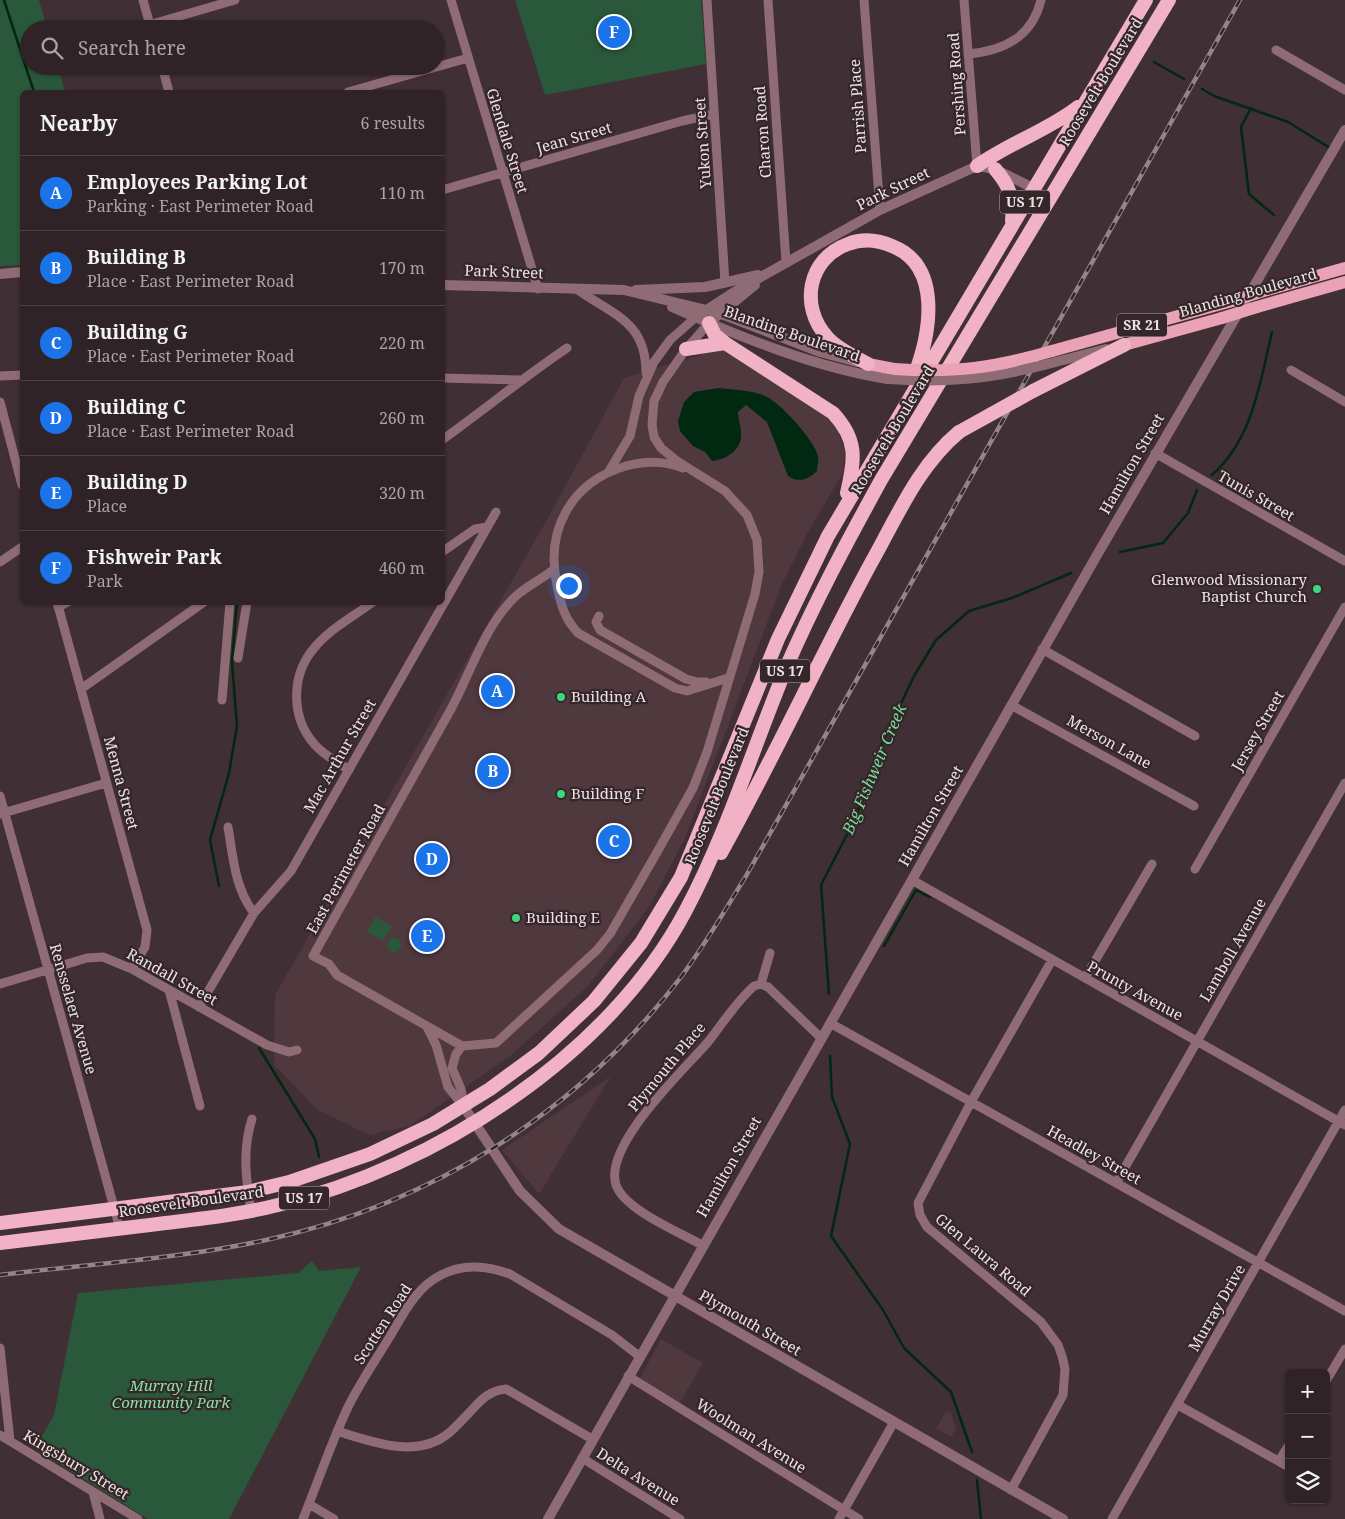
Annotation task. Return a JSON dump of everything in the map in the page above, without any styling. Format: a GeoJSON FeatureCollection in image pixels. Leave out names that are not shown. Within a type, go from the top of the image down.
{"type":"FeatureCollection","features":[{"type":"Feature","properties":{"kind":"highway","name":"Roosevelt Boulevard"},"geometry":{"type":"LineString","coordinates":[[0,1222],[115,1210],[248,1192],[316,1174],[370,1154],[464,1107],[539,1053],[579,1016],[628,962],[669,901],[690,856],[778,639],[809,572],[844,507],[905,403],[1146,0]]}},
{"type":"Feature","properties":{"kind":"highway","name":"Roosevelt Boulevard"},"geometry":{"type":"LineString","coordinates":[[3,1243],[251,1211],[292,1202],[355,1182],[409,1158],[474,1123],[535,1082],[604,1018],[658,954],[686,911],[715,849],[786,668],[827,580],[881,480],[1169,0]]}},
{"type":"Feature","properties":{"kind":"highway"},"geometry":{"type":"LineString","coordinates":[[977,166],[993,155],[1058,122],[1085,102]]}},
{"type":"Feature","properties":{"kind":"highway"},"geometry":{"type":"LineString","coordinates":[[995,169],[1005,181],[1012,194],[1012,225]]}},
{"type":"Feature","properties":{"kind":"highway"},"geometry":{"type":"LineString","coordinates":[[1031,231],[1036,205],[1033,188],[1049,188],[1060,181]]}},
{"type":"Feature","properties":{"kind":"highway"},"geometry":{"type":"LineString","coordinates":[[868,364],[847,353],[827,337],[816,321],[809,301],[811,280],[821,262],[835,250],[848,244],[866,240],[880,241],[900,249],[916,264],[925,281],[929,304],[924,348],[905,403]]}},
{"type":"Feature","properties":{"kind":"highway"},"geometry":{"type":"LineString","coordinates":[[712,315],[715,335],[833,413],[845,426],[852,442],[854,457],[844,507]]}},
{"type":"Feature","properties":{"kind":"highway"},"geometry":{"type":"LineString","coordinates":[[686,349],[725,343]]}},
{"type":"Feature","properties":{"kind":"highway"},"geometry":{"type":"LineString","coordinates":[[686,911],[728,841],[841,619],[916,481],[947,442],[959,432],[1124,344]]}},
{"type":"Feature","properties":{"kind":"main road","name":"Blanding Boulevard"},"geometry":{"type":"LineString","coordinates":[[868,364],[891,374],[964,370],[1019,360],[1345,268]]}},
{"type":"Feature","properties":{"kind":"main road","name":"Blanding Boulevard"},"geometry":{"type":"LineString","coordinates":[[1124,344],[1345,282]]}},
{"type":"Feature","properties":{"kind":"street"},"geometry":{"type":"LineString","coordinates":[[143,0],[148,20]]}},
{"type":"Feature","properties":{"kind":"street"},"geometry":{"type":"LineString","coordinates":[[172,20],[235,0]]}},
{"type":"Feature","properties":{"kind":"street","name":"Glendale Street"},"geometry":{"type":"LineString","coordinates":[[451,0],[538,289]]}},
{"type":"Feature","properties":{"kind":"street","name":"Yukon Street"},"geometry":{"type":"LineString","coordinates":[[707,0],[726,283]]}},
{"type":"Feature","properties":{"kind":"street","name":"Charon Road"},"geometry":{"type":"LineString","coordinates":[[768,0],[786,262]]}},
{"type":"Feature","properties":{"kind":"street","name":"Parrish Place"},"geometry":{"type":"LineString","coordinates":[[864,0],[880,210]]}},
{"type":"Feature","properties":{"kind":"street","name":"Pershing Road"},"geometry":{"type":"LineString","coordinates":[[964,0],[977,166]]}},
{"type":"Feature","properties":{"kind":"street"},"geometry":{"type":"LineString","coordinates":[[968,54],[996,50],[1016,39],[1034,18],[1040,0]]}},
{"type":"Feature","properties":{"kind":"street"},"geometry":{"type":"LineString","coordinates":[[1276,50],[1345,90]]}},
{"type":"Feature","properties":{"kind":"street"},"geometry":{"type":"LineString","coordinates":[[445,65],[468,58]]}},
{"type":"Feature","properties":{"kind":"street"},"geometry":{"type":"LineString","coordinates":[[164,75],[168,90]]}},
{"type":"Feature","properties":{"kind":"street"},"geometry":{"type":"LineString","coordinates":[[355,90],[408,75]]}},
{"type":"Feature","properties":{"kind":"street","name":"Jean Street"},"geometry":{"type":"LineString","coordinates":[[445,189],[682,120],[714,114]]}},
{"type":"Feature","properties":{"kind":"street","name":"Hamilton Street"},"geometry":{"type":"LineString","coordinates":[[548,1519],[1042,649],[1345,130]]}},
{"type":"Feature","properties":{"kind":"street"},"geometry":{"type":"LineString","coordinates":[[977,166],[995,169],[1033,188]]}},
{"type":"Feature","properties":{"kind":"street","name":"Park Street"},"geometry":{"type":"LineString","coordinates":[[445,285],[624,290],[712,315],[786,262],[880,210],[977,166]]}},
{"type":"Feature","properties":{"kind":"street"},"geometry":{"type":"LineString","coordinates":[[624,290],[668,290],[726,283],[771,271]]}},
{"type":"Feature","properties":{"kind":"street"},"geometry":{"type":"LineString","coordinates":[[0,274],[20,272]]}},
{"type":"Feature","properties":{"kind":"street"},"geometry":{"type":"LineString","coordinates":[[578,290],[622,318],[634,329],[646,352],[646,376],[630,436],[609,471]]}},
{"type":"Feature","properties":{"kind":"street","name":"Park Street"},"geometry":{"type":"LineString","coordinates":[[653,298],[696,317]]}},
{"type":"Feature","properties":{"kind":"street"},"geometry":{"type":"LineString","coordinates":[[464,1107],[461,1089],[452,1068],[456,1054],[462,1046],[496,1043],[574,973],[610,934],[699,776],[755,594],[759,553],[752,527],[738,503],[725,491],[661,448],[654,437],[652,425],[654,400],[669,371],[712,315]]}},
{"type":"Feature","properties":{"kind":"street","name":"Blanding Boulevard"},"geometry":{"type":"LineString","coordinates":[[696,317],[712,315],[820,352],[868,364]]}},
{"type":"Feature","properties":{"kind":"street","name":"Blanding Boulevard"},"geometry":{"type":"LineString","coordinates":[[712,315],[836,369],[891,374],[928,382],[973,380],[1044,365],[1124,344]]}},
{"type":"Feature","properties":{"kind":"street"},"geometry":{"type":"LineString","coordinates":[[646,376],[670,340],[696,317]]}},
{"type":"Feature","properties":{"kind":"street"},"geometry":{"type":"LineString","coordinates":[[445,438],[495,402],[521,380],[567,348]]}},
{"type":"Feature","properties":{"kind":"street"},"geometry":{"type":"LineString","coordinates":[[1290,370],[1345,402]]}},
{"type":"Feature","properties":{"kind":"street"},"geometry":{"type":"LineString","coordinates":[[0,376],[20,374]]}},
{"type":"Feature","properties":{"kind":"street"},"geometry":{"type":"LineString","coordinates":[[445,378],[521,380]]}},
{"type":"Feature","properties":{"kind":"street"},"geometry":{"type":"LineString","coordinates":[[0,402],[20,477]]}},
{"type":"Feature","properties":{"kind":"street","name":"Tunis Street"},"geometry":{"type":"LineString","coordinates":[[1155,453],[1345,561]]}},
{"type":"Feature","properties":{"kind":"street"},"geometry":{"type":"LineString","coordinates":[[696,473],[666,463],[635,464],[609,471],[582,491],[565,513],[557,534],[554,570],[561,609],[568,622],[578,633],[675,688],[687,691],[728,678]]}},
{"type":"Feature","properties":{"kind":"street","name":"Mac Arthur Street"},"geometry":{"type":"LineString","coordinates":[[445,600],[496,512]]}},
{"type":"Feature","properties":{"kind":"street"},"geometry":{"type":"LineString","coordinates":[[445,550],[475,529],[486,527]]}},
{"type":"Feature","properties":{"kind":"street"},"geometry":{"type":"LineString","coordinates":[[0,562],[20,548]]}},
{"type":"Feature","properties":{"kind":"street","name":"East Perimeter Road"},"geometry":{"type":"LineString","coordinates":[[462,1046],[336,975],[329,964],[313,956],[451,709],[470,673],[477,655],[500,616],[520,593],[554,570]]}},
{"type":"Feature","properties":{"kind":"street","name":"Menna Street"},"geometry":{"type":"LineString","coordinates":[[58,605],[147,930],[145,946],[132,969]]}},
{"type":"Feature","properties":{"kind":"street"},"geometry":{"type":"LineString","coordinates":[[81,689],[200,605]]}},
{"type":"Feature","properties":{"kind":"street"},"geometry":{"type":"LineString","coordinates":[[222,700],[230,605]]}},
{"type":"Feature","properties":{"kind":"street"},"geometry":{"type":"LineString","coordinates":[[238,658],[247,605]]}},
{"type":"Feature","properties":{"kind":"street"},"geometry":{"type":"LineString","coordinates":[[349,770],[324,753],[305,731],[299,716],[297,685],[307,658],[316,646],[367,605]]}},
{"type":"Feature","properties":{"kind":"street","name":"Mac Arthur Street"},"geometry":{"type":"LineString","coordinates":[[199,1007],[254,913],[279,888],[291,871],[442,605]]}},
{"type":"Feature","properties":{"kind":"street","name":"Jersey Street"},"geometry":{"type":"LineString","coordinates":[[1194,869],[1345,607]]}},
{"type":"Feature","properties":{"kind":"street"},"geometry":{"type":"LineString","coordinates":[[598,616],[596,622],[600,630],[686,679],[697,682],[714,682]]}},
{"type":"Feature","properties":{"kind":"street"},"geometry":{"type":"LineString","coordinates":[[1042,649],[1195,736]]}},
{"type":"Feature","properties":{"kind":"street","name":"Merson Lane"},"geometry":{"type":"LineString","coordinates":[[1011,704],[1194,806]]}},
{"type":"Feature","properties":{"kind":"street"},"geometry":{"type":"LineString","coordinates":[[2,813],[106,783]]}},
{"type":"Feature","properties":{"kind":"street","name":"Lamboll Avenue"},"geometry":{"type":"LineString","coordinates":[[1116,1183],[1345,783]]}},
{"type":"Feature","properties":{"kind":"street","name":"Rensselaer Avenue"},"geometry":{"type":"LineString","coordinates":[[0,796],[2,813],[48,969],[120,1229]]}},
{"type":"Feature","properties":{"kind":"street"},"geometry":{"type":"LineString","coordinates":[[228,827],[240,888],[245,902],[254,913]]}},
{"type":"Feature","properties":{"kind":"street"},"geometry":{"type":"LineString","coordinates":[[1085,978],[1152,864]]}},
{"type":"Feature","properties":{"kind":"street","name":"Prunty Avenue"},"geometry":{"type":"LineString","coordinates":[[912,880],[1342,1123]]}},
{"type":"Feature","properties":{"kind":"street"},"geometry":{"type":"LineString","coordinates":[[770,953],[761,984],[768,987],[821,1038]]}},
{"type":"Feature","properties":{"kind":"street","name":"Randall Street"},"geometry":{"type":"LineString","coordinates":[[0,984],[87,958],[103,957],[132,969],[267,1045],[289,1052],[297,1050]]}},
{"type":"Feature","properties":{"kind":"street","name":"Glen Laura Road"},"geometry":{"type":"LineString","coordinates":[[1011,1490],[1063,1395],[1065,1369],[1058,1345],[1042,1322],[927,1227],[920,1215],[918,1203],[971,1102],[1052,960]]}},
{"type":"Feature","properties":{"kind":"street","name":"Plymouth Place"},"geometry":{"type":"LineString","coordinates":[[702,1245],[627,1201],[616,1185],[615,1166],[636,1125],[656,1098],[707,1043],[747,992],[761,984]]}},
{"type":"Feature","properties":{"kind":"street"},"geometry":{"type":"LineString","coordinates":[[169,990],[200,1106]]}},
{"type":"Feature","properties":{"kind":"street","name":"Headley Street"},"geometry":{"type":"LineString","coordinates":[[830,1023],[1345,1311]]}},
{"type":"Feature","properties":{"kind":"street"},"geometry":{"type":"LineString","coordinates":[[427,1026],[436,1045],[448,1086],[464,1107]]}},
{"type":"Feature","properties":{"kind":"street","name":"Plymouth Street"},"geometry":{"type":"LineString","coordinates":[[464,1107],[520,1191],[544,1216],[585,1245],[1063,1519]]}},
{"type":"Feature","properties":{"kind":"street","name":"Murray Drive"},"geometry":{"type":"LineString","coordinates":[[1112,1519],[1259,1262],[1342,1123],[1345,1110]]}},
{"type":"Feature","properties":{"kind":"street"},"geometry":{"type":"LineString","coordinates":[[251,1211],[245,1166],[248,1132],[252,1119]]}},
{"type":"Feature","properties":{"kind":"street"},"geometry":{"type":"LineString","coordinates":[[0,1222],[3,1243]]}},
{"type":"Feature","properties":{"kind":"street","name":"Scotten Road"},"geometry":{"type":"LineString","coordinates":[[303,1519],[337,1431],[350,1404],[410,1303],[433,1279],[454,1269],[482,1267],[510,1274],[612,1335],[639,1356]]}},
{"type":"Feature","properties":{"kind":"street"},"geometry":{"type":"LineString","coordinates":[[0,1348],[10,1441]]}},
{"type":"Feature","properties":{"kind":"street"},"geometry":{"type":"LineString","coordinates":[[1330,1374],[1345,1349]]}},
{"type":"Feature","properties":{"kind":"street","name":"Woolman Avenue"},"geometry":{"type":"LineString","coordinates":[[628,1376],[859,1519]]}},
{"type":"Feature","properties":{"kind":"street"},"geometry":{"type":"LineString","coordinates":[[337,1431],[389,1446],[417,1447],[439,1440],[450,1433],[486,1394],[495,1390],[506,1389],[592,1439]]}},
{"type":"Feature","properties":{"kind":"street"},"geometry":{"type":"LineString","coordinates":[[1178,1406],[1285,1465]]}},
{"type":"Feature","properties":{"kind":"street"},"geometry":{"type":"LineString","coordinates":[[839,1519],[894,1422]]}},
{"type":"Feature","properties":{"kind":"street","name":"Kingsbury Street"},"geometry":{"type":"LineString","coordinates":[[0,1435],[138,1519]]}},
{"type":"Feature","properties":{"kind":"street"},"geometry":{"type":"LineString","coordinates":[[1279,1461],[1285,1451]]}},
{"type":"Feature","properties":{"kind":"street","name":"Delta Avenue"},"geometry":{"type":"LineString","coordinates":[[582,1458],[680,1519]]}},
{"type":"Feature","properties":{"kind":"street"},"geometry":{"type":"LineString","coordinates":[[93,1492],[100,1519]]}},
{"type":"Feature","properties":{"kind":"street"},"geometry":{"type":"LineString","coordinates":[[309,1504],[334,1519]]}},
{"type":"Feature","properties":{"kind":"shaded area"},"geometry":{"type":"Polygon","coordinates":[[[723,348],[825,414],[837,428],[845,452],[843,473],[808,532],[782,584],[685,838],[649,907],[588,986],[510,1056],[410,1126],[369,1135],[318,1110],[274,1065],[275,995],[549,516],[624,378],[723,348]]]}},
{"type":"Feature","properties":{"kind":"shaded area"},"geometry":{"type":"Polygon","coordinates":[[[719,388],[760,394],[779,406],[803,432],[815,449],[818,458],[817,471],[803,480],[788,476],[767,422],[746,405],[738,412],[741,437],[738,447],[731,454],[722,459],[712,461],[705,452],[693,446],[680,431],[678,421],[684,402],[694,392],[719,388]]]}},
{"type":"Feature","properties":{"kind":"shaded area"},"geometry":{"type":"Polygon","coordinates":[[[611,1076],[539,1194],[502,1150],[611,1076]]]}},
{"type":"Feature","properties":{"kind":"shaded area"},"geometry":{"type":"Polygon","coordinates":[[[661,1339],[703,1363],[679,1404],[640,1378],[661,1339]]]}},
{"type":"Feature","properties":{"kind":"shaded area"},"geometry":{"type":"Polygon","coordinates":[[[946,1411],[951,1413],[956,1429],[951,1437],[936,1429],[946,1411]]]}},
{"type":"Feature","properties":{"kind":"green space"},"geometry":{"type":"Polygon","coordinates":[[[0,0],[39,0],[45,20],[20,20],[20,75],[60,75],[64,90],[20,90],[20,265],[0,266],[0,0]]]}},
{"type":"Feature","properties":{"kind":"green space"},"geometry":{"type":"Polygon","coordinates":[[[515,0],[701,0],[706,64],[545,95],[515,0]]]}},
{"type":"Feature","properties":{"kind":"green space"},"geometry":{"type":"Polygon","coordinates":[[[375,917],[392,926],[383,941],[367,932],[375,917]]]}},
{"type":"Feature","properties":{"kind":"green space"},"geometry":{"type":"Polygon","coordinates":[[[394,938],[399,940],[401,945],[399,950],[394,952],[389,950],[387,945],[389,940],[394,938]]]}},
{"type":"Feature","properties":{"kind":"green space","name":"Murray Hill Community Park"},"geometry":{"type":"Polygon","coordinates":[[[312,1261],[319,1271],[361,1267],[229,1519],[148,1519],[35,1449],[54,1415],[78,1293],[298,1273],[312,1261]]]}},
{"type":"Feature","properties":{"kind":"waterway"},"geometry":{"type":"LineString","coordinates":[[4,0],[20,49]]}},
{"type":"Feature","properties":{"kind":"waterway","name":"Big Fishweir Creek"},"geometry":{"type":"LineString","coordinates":[[1154,62],[1184,79]]}},
{"type":"Feature","properties":{"kind":"waterway"},"geometry":{"type":"LineString","coordinates":[[28,75],[33,90]]}},
{"type":"Feature","properties":{"kind":"waterway","name":"Big Fishweir Creek"},"geometry":{"type":"LineString","coordinates":[[1202,89],[1214,96],[1288,122],[1330,148]]}},
{"type":"Feature","properties":{"kind":"waterway","name":"Big Fishweir Creek"},"geometry":{"type":"LineString","coordinates":[[1251,108],[1241,127],[1249,194],[1274,215]]}},
{"type":"Feature","properties":{"kind":"waterway","name":"Big Fishweir Creek"},"geometry":{"type":"LineString","coordinates":[[1212,475],[1226,461],[1246,427],[1259,390],[1272,332]]}},
{"type":"Feature","properties":{"kind":"waterway","name":"Big Fishweir Creek"},"geometry":{"type":"LineString","coordinates":[[1120,552],[1163,543],[1188,513],[1197,490]]}},
{"type":"Feature","properties":{"kind":"waterway","name":"Big Fishweir Creek"},"geometry":{"type":"LineString","coordinates":[[829,994],[821,885],[854,821],[879,750],[914,676],[936,640],[969,611],[1012,598],[1071,573]]}},
{"type":"Feature","properties":{"kind":"waterway"},"geometry":{"type":"LineString","coordinates":[[219,886],[210,840],[229,773],[237,726],[232,662],[237,605]]}},
{"type":"Feature","properties":{"kind":"waterway"},"geometry":{"type":"LineString","coordinates":[[884,946],[916,890],[930,897]]}},
{"type":"Feature","properties":{"kind":"waterway"},"geometry":{"type":"LineString","coordinates":[[259,1048],[315,1139],[319,1157]]}},
{"type":"Feature","properties":{"kind":"waterway"},"geometry":{"type":"LineString","coordinates":[[830,1056],[832,1097],[850,1144],[831,1236],[883,1310],[904,1348],[951,1392],[972,1452]]}},
{"type":"Feature","properties":{"kind":"waterway"},"geometry":{"type":"LineString","coordinates":[[977,1480],[981,1519]]}},
{"type":"Feature","properties":{"kind":"railway"},"geometry":{"type":"LineString","coordinates":[[0,1275],[167,1257],[233,1247],[327,1224],[386,1203],[443,1177],[497,1146],[548,1110],[596,1070],[640,1026],[690,965],[746,876],[1240,0]]}},
{"type":"Feature","properties":{"kind":"place","name":"Fishweir Park"},"geometry":{"type":"Point","coordinates":[614,32]}},
{"type":"Feature","properties":{"kind":"place","name":"Glenwood Missionary Baptist Church"},"geometry":{"type":"Point","coordinates":[1317,589]}},
{"type":"Feature","properties":{"kind":"place","name":"Employees Parking Lot"},"geometry":{"type":"Point","coordinates":[497,691]}},
{"type":"Feature","properties":{"kind":"place","name":"Building A"},"geometry":{"type":"Point","coordinates":[561,697]}},
{"type":"Feature","properties":{"kind":"place","name":"Building B"},"geometry":{"type":"Point","coordinates":[493,771]}},
{"type":"Feature","properties":{"kind":"place","name":"Building F"},"geometry":{"type":"Point","coordinates":[561,794]}},
{"type":"Feature","properties":{"kind":"place","name":"Building G"},"geometry":{"type":"Point","coordinates":[614,841]}},
{"type":"Feature","properties":{"kind":"place","name":"Building C"},"geometry":{"type":"Point","coordinates":[432,859]}},
{"type":"Feature","properties":{"kind":"place","name":"Building E"},"geometry":{"type":"Point","coordinates":[516,918]}},
{"type":"Feature","properties":{"kind":"place","name":"Building D"},"geometry":{"type":"Point","coordinates":[427,936]}}]}
